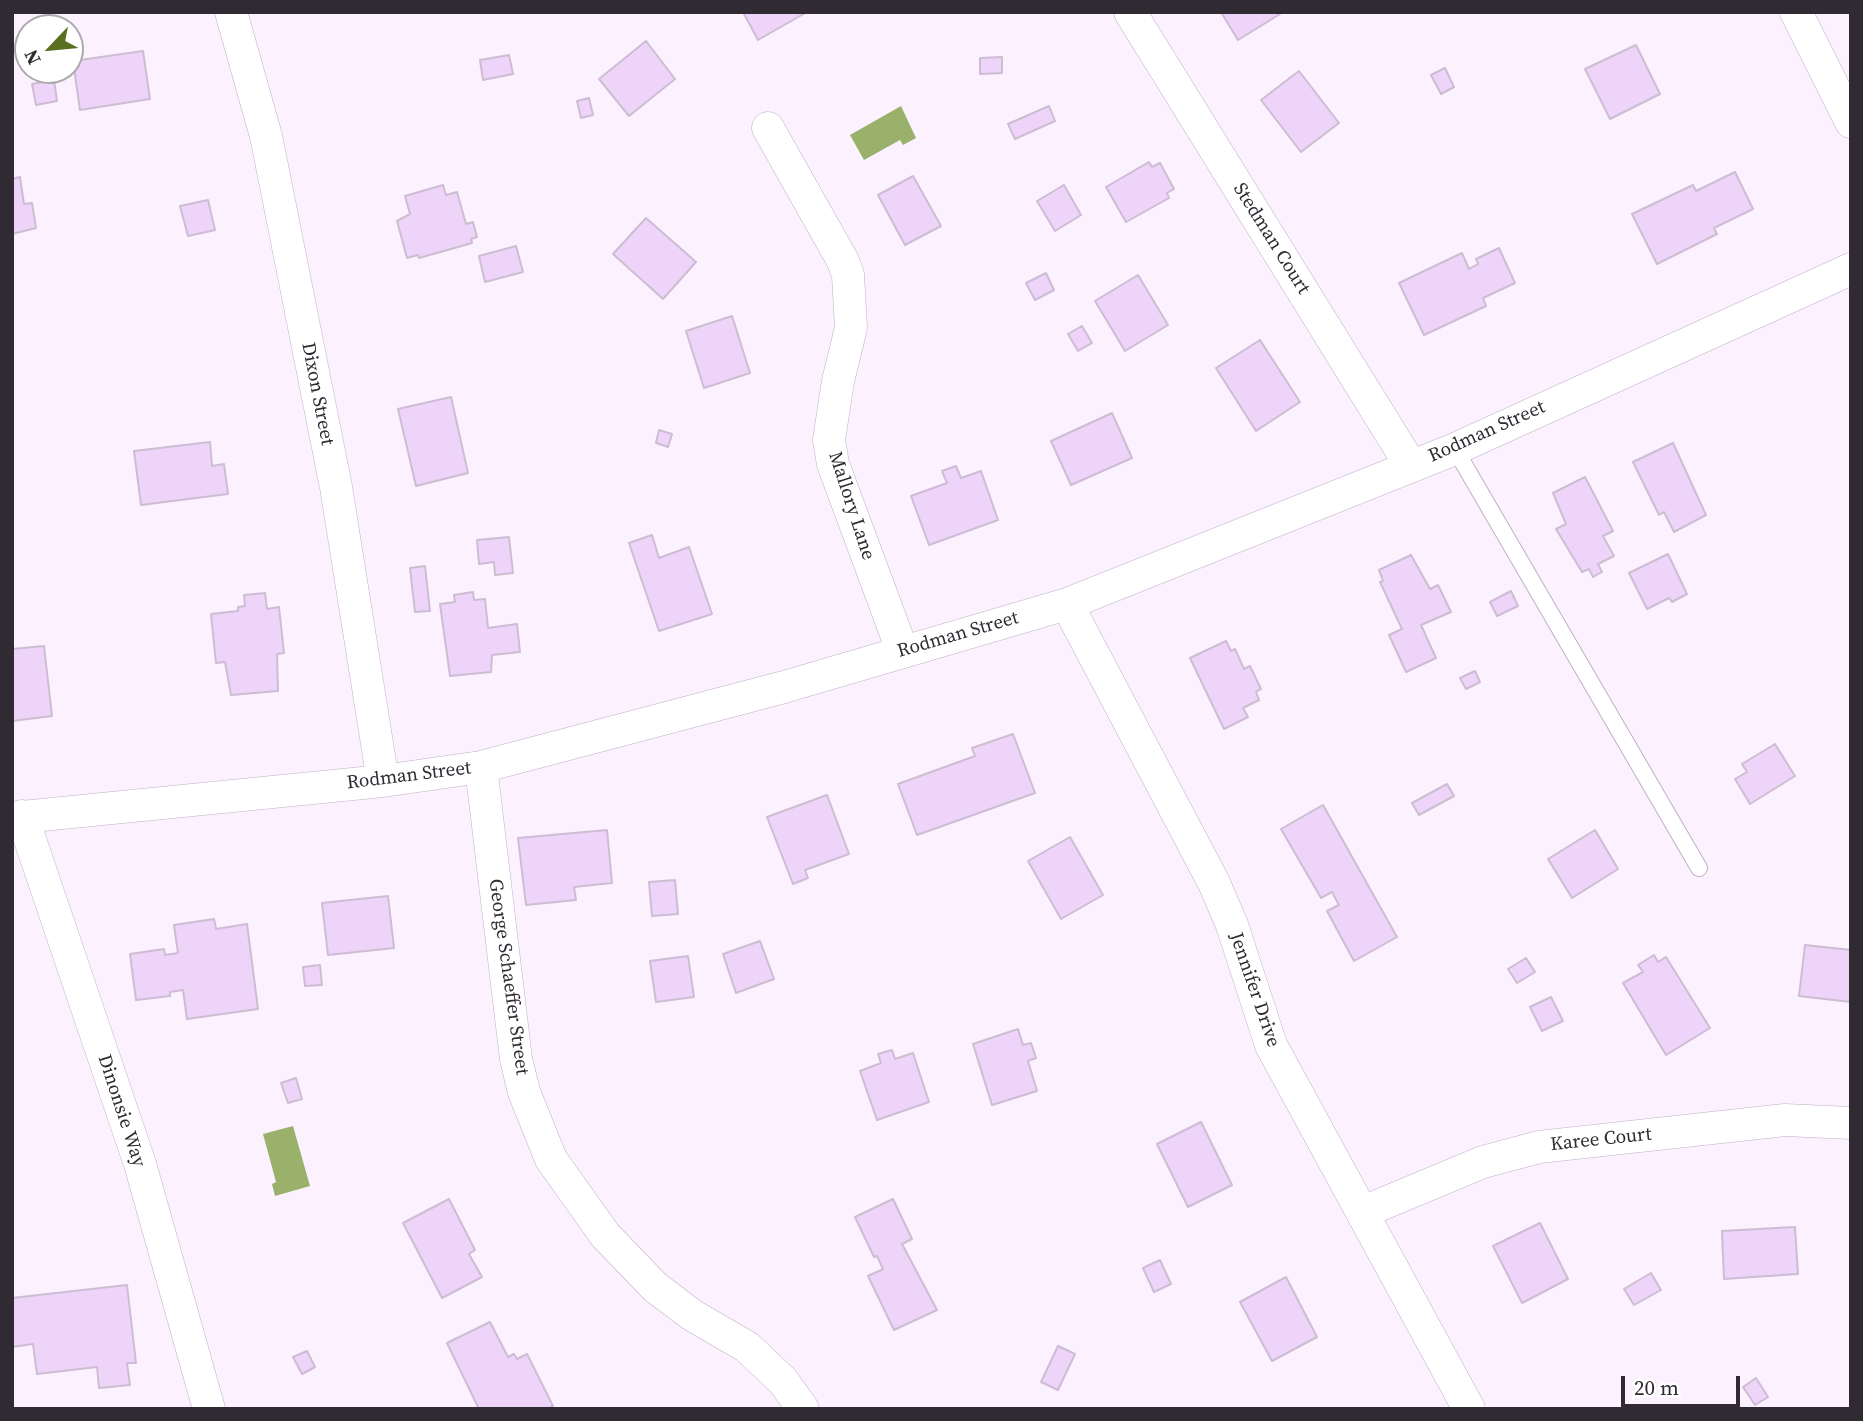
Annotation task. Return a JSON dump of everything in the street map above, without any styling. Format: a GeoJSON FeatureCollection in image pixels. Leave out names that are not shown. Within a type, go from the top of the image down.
{"type":"FeatureCollection","features":[{"type":"Feature","properties":{"kind":"street","name":"Dixon Street"},"geometry":{"type":"LineString","coordinates":[[231,12],[266,136],[336,486],[383,781]]}},
{"type":"Feature","properties":{"kind":"street","name":"Stedman Court"},"geometry":{"type":"LineString","coordinates":[[1130,12],[1411,466]]}},
{"type":"Feature","properties":{"kind":"street"},"geometry":{"type":"LineString","coordinates":[[1796,12],[1851,122]]}},
{"type":"Feature","properties":{"kind":"street","name":"Mallory Lane"},"geometry":{"type":"LineString","coordinates":[[768,128],[844,261],[848,275],[851,328],[838,381],[830,440],[833,464],[902,650]]}},
{"type":"Feature","properties":{"kind":"street","name":"Rodman Street"},"geometry":{"type":"LineString","coordinates":[[17,817],[383,781],[481,767],[784,687],[902,650],[1067,604],[1455,449],[1851,269]]}},
{"type":"Feature","properties":{"kind":"street","name":"Jennifer Drive"},"geometry":{"type":"LineString","coordinates":[[1067,604],[1214,883],[1232,925],[1271,1045],[1469,1409]]}},
{"type":"Feature","properties":{"kind":"street","name":"George Schaeffer Street"},"geometry":{"type":"LineString","coordinates":[[481,767],[516,1059],[524,1092],[551,1159],[605,1235],[655,1287],[692,1315],[747,1347],[783,1381],[803,1409]]}},
{"type":"Feature","properties":{"kind":"street","name":"Dinonsie Way"},"geometry":{"type":"LineString","coordinates":[[17,817],[140,1164],[209,1409]]}},
{"type":"Feature","properties":{"kind":"street","name":"Karee Court"},"geometry":{"type":"LineString","coordinates":[[1363,1212],[1483,1162],[1539,1147],[1785,1120],[1851,1123]]}},
{"type":"Feature","properties":{"kind":"lane"},"geometry":{"type":"LineString","coordinates":[[1455,449],[1699,868]]}},
{"type":"Feature","properties":{"kind":"shaded area"},"geometry":{"type":"Polygon","coordinates":[[[901,106],[916,138],[903,145],[900,140],[864,160],[850,135],[901,106]]]}},
{"type":"Feature","properties":{"kind":"shaded area"},"geometry":{"type":"Polygon","coordinates":[[[293,1126],[310,1186],[275,1196],[272,1184],[276,1182],[263,1134],[293,1126]]]}},
{"type":"Feature","properties":{"kind":"building"},"geometry":{"type":"Polygon","coordinates":[[[743,12],[807,12],[758,40],[743,12]]]}},
{"type":"Feature","properties":{"kind":"building"},"geometry":{"type":"Polygon","coordinates":[[[1221,12],[1279,12],[1280,14],[1238,40],[1221,12]]]}},
{"type":"Feature","properties":{"kind":"building"},"geometry":{"type":"Polygon","coordinates":[[[646,41],[675,79],[629,116],[599,79],[646,41]]]}},
{"type":"Feature","properties":{"kind":"building"},"geometry":{"type":"Polygon","coordinates":[[[1636,45],[1660,94],[1610,119],[1585,69],[1636,45]]]}},
{"type":"Feature","properties":{"kind":"building"},"geometry":{"type":"Polygon","coordinates":[[[143,51],[150,99],[80,110],[76,84],[84,84],[84,59],[143,51]]]}},
{"type":"Feature","properties":{"kind":"building"},"geometry":{"type":"Polygon","coordinates":[[[509,55],[513,74],[483,80],[480,60],[509,55]]]}},
{"type":"Feature","properties":{"kind":"building"},"geometry":{"type":"Polygon","coordinates":[[[1002,57],[1002,73],[980,74],[980,58],[1002,57]]]}},
{"type":"Feature","properties":{"kind":"building"},"geometry":{"type":"Polygon","coordinates":[[[1445,68],[1454,87],[1441,94],[1431,75],[1445,68]]]}},
{"type":"Feature","properties":{"kind":"building"},"geometry":{"type":"Polygon","coordinates":[[[1299,71],[1339,123],[1301,152],[1261,100],[1299,71]]]}},
{"type":"Feature","properties":{"kind":"building"},"geometry":{"type":"Polygon","coordinates":[[[32,84],[55,84],[57,101],[36,105],[32,84]]]}},
{"type":"Feature","properties":{"kind":"building"},"geometry":{"type":"Polygon","coordinates":[[[589,98],[593,115],[581,118],[577,101],[589,98]]]}},
{"type":"Feature","properties":{"kind":"building"},"geometry":{"type":"Polygon","coordinates":[[[1049,106],[1055,121],[1015,139],[1008,124],[1049,106]]]}},
{"type":"Feature","properties":{"kind":"building"},"geometry":{"type":"Polygon","coordinates":[[[1149,162],[1152,167],[1160,163],[1174,189],[1167,193],[1169,198],[1126,222],[1106,187],[1149,162]]]}},
{"type":"Feature","properties":{"kind":"building"},"geometry":{"type":"Polygon","coordinates":[[[1735,172],[1753,209],[1714,228],[1717,234],[1657,264],[1632,214],[1693,185],[1696,191],[1735,172]]]}},
{"type":"Feature","properties":{"kind":"building"},"geometry":{"type":"Polygon","coordinates":[[[913,176],[941,226],[905,245],[878,195],[913,176]]]}},
{"type":"Feature","properties":{"kind":"building"},"geometry":{"type":"Polygon","coordinates":[[[20,177],[24,204],[32,203],[36,228],[12,234],[12,179],[20,177]]]}},
{"type":"Feature","properties":{"kind":"building"},"geometry":{"type":"Polygon","coordinates":[[[443,185],[446,195],[457,192],[466,224],[473,222],[477,237],[471,239],[472,243],[419,258],[418,255],[407,258],[397,221],[410,214],[405,196],[443,185]]]}},
{"type":"Feature","properties":{"kind":"building"},"geometry":{"type":"Polygon","coordinates":[[[1064,185],[1081,215],[1055,231],[1037,201],[1064,185]]]}},
{"type":"Feature","properties":{"kind":"building"},"geometry":{"type":"Polygon","coordinates":[[[208,200],[215,230],[188,236],[180,206],[208,200]]]}},
{"type":"Feature","properties":{"kind":"building"},"geometry":{"type":"Polygon","coordinates":[[[646,218],[696,262],[663,299],[613,254],[646,218]]]}},
{"type":"Feature","properties":{"kind":"building"},"geometry":{"type":"Polygon","coordinates":[[[516,246],[523,272],[485,282],[479,256],[516,246]]]}},
{"type":"Feature","properties":{"kind":"building"},"geometry":{"type":"Polygon","coordinates":[[[1499,248],[1515,283],[1483,298],[1486,306],[1424,335],[1399,283],[1462,253],[1469,269],[1478,264],[1476,259],[1499,248]]]}},
{"type":"Feature","properties":{"kind":"building"},"geometry":{"type":"Polygon","coordinates":[[[1046,273],[1054,290],[1035,300],[1026,283],[1046,273]]]}},
{"type":"Feature","properties":{"kind":"building"},"geometry":{"type":"Polygon","coordinates":[[[1138,275],[1168,325],[1125,351],[1095,301],[1138,275]]]}},
{"type":"Feature","properties":{"kind":"building"},"geometry":{"type":"Polygon","coordinates":[[[732,316],[750,373],[704,388],[686,331],[732,316]]]}},
{"type":"Feature","properties":{"kind":"building"},"geometry":{"type":"Polygon","coordinates":[[[1082,326],[1092,343],[1078,351],[1068,334],[1082,326]]]}},
{"type":"Feature","properties":{"kind":"building"},"geometry":{"type":"Polygon","coordinates":[[[1260,340],[1300,402],[1256,431],[1216,368],[1260,340]]]}},
{"type":"Feature","properties":{"kind":"building"},"geometry":{"type":"Polygon","coordinates":[[[451,397],[468,473],[416,486],[398,409],[451,397]]]}},
{"type":"Feature","properties":{"kind":"building"},"geometry":{"type":"Polygon","coordinates":[[[1112,413],[1132,458],[1071,485],[1051,441],[1112,413]]]}},
{"type":"Feature","properties":{"kind":"building"},"geometry":{"type":"Polygon","coordinates":[[[659,430],[672,434],[668,447],[656,443],[659,430]]]}},
{"type":"Feature","properties":{"kind":"building"},"geometry":{"type":"Polygon","coordinates":[[[210,442],[212,466],[224,464],[228,494],[141,505],[134,451],[210,442]]]}},
{"type":"Feature","properties":{"kind":"building"},"geometry":{"type":"Polygon","coordinates":[[[1673,443],[1706,515],[1674,532],[1664,512],[1659,515],[1633,462],[1673,443]]]}},
{"type":"Feature","properties":{"kind":"building"},"geometry":{"type":"Polygon","coordinates":[[[956,466],[961,478],[981,471],[998,520],[929,545],[911,496],[947,483],[942,471],[956,466]]]}},
{"type":"Feature","properties":{"kind":"building"},"geometry":{"type":"Polygon","coordinates":[[[1585,477],[1613,531],[1603,536],[1614,556],[1598,564],[1602,572],[1593,577],[1589,569],[1582,572],[1556,529],[1566,524],[1553,493],[1585,477]]]}},
{"type":"Feature","properties":{"kind":"building"},"geometry":{"type":"Polygon","coordinates":[[[652,535],[659,558],[689,547],[712,614],[659,631],[629,543],[652,535]]]}},
{"type":"Feature","properties":{"kind":"building"},"geometry":{"type":"Polygon","coordinates":[[[509,537],[513,573],[495,575],[494,562],[479,564],[477,540],[509,537]]]}},
{"type":"Feature","properties":{"kind":"building"},"geometry":{"type":"Polygon","coordinates":[[[1668,554],[1687,594],[1672,602],[1669,598],[1647,609],[1629,573],[1668,554]]]}},
{"type":"Feature","properties":{"kind":"building"},"geometry":{"type":"Polygon","coordinates":[[[1411,555],[1430,589],[1438,585],[1451,612],[1421,625],[1436,658],[1406,672],[1389,635],[1402,629],[1380,582],[1383,581],[1379,570],[1411,555]]]}},
{"type":"Feature","properties":{"kind":"building"},"geometry":{"type":"Polygon","coordinates":[[[425,566],[430,611],[415,612],[410,568],[425,566]]]}},
{"type":"Feature","properties":{"kind":"building"},"geometry":{"type":"Polygon","coordinates":[[[1511,591],[1518,606],[1497,616],[1490,602],[1511,591]]]}},
{"type":"Feature","properties":{"kind":"building"},"geometry":{"type":"Polygon","coordinates":[[[473,592],[474,600],[485,599],[488,628],[517,624],[520,652],[492,655],[491,672],[450,676],[440,604],[455,602],[454,595],[473,592]]]}},
{"type":"Feature","properties":{"kind":"building"},"geometry":{"type":"Polygon","coordinates":[[[265,593],[267,609],[279,607],[284,653],[277,654],[278,691],[231,695],[225,662],[216,663],[211,614],[238,611],[238,607],[245,606],[244,595],[265,593]]]}},
{"type":"Feature","properties":{"kind":"building"},"geometry":{"type":"Polygon","coordinates":[[[1226,641],[1231,651],[1235,649],[1244,669],[1250,666],[1261,689],[1256,692],[1259,700],[1243,708],[1248,717],[1224,729],[1190,658],[1226,641]]]}},
{"type":"Feature","properties":{"kind":"building"},"geometry":{"type":"Polygon","coordinates":[[[44,646],[52,716],[12,721],[12,649],[44,646]]]}},
{"type":"Feature","properties":{"kind":"building"},"geometry":{"type":"Polygon","coordinates":[[[1475,671],[1480,682],[1466,689],[1460,678],[1475,671]]]}},
{"type":"Feature","properties":{"kind":"building"},"geometry":{"type":"Polygon","coordinates":[[[1013,734],[1035,793],[917,835],[898,784],[975,756],[972,748],[1013,734]]]}},
{"type":"Feature","properties":{"kind":"building"},"geometry":{"type":"Polygon","coordinates":[[[1775,744],[1795,776],[1750,804],[1735,779],[1747,772],[1742,764],[1775,744]]]}},
{"type":"Feature","properties":{"kind":"building"},"geometry":{"type":"Polygon","coordinates":[[[1447,784],[1454,796],[1419,815],[1412,803],[1447,784]]]}},
{"type":"Feature","properties":{"kind":"building"},"geometry":{"type":"Polygon","coordinates":[[[827,795],[849,854],[805,870],[808,878],[793,884],[767,817],[827,795]]]}},
{"type":"Feature","properties":{"kind":"building"},"geometry":{"type":"Polygon","coordinates":[[[1323,805],[1397,937],[1354,961],[1327,911],[1339,905],[1332,892],[1321,898],[1281,829],[1323,805]]]}},
{"type":"Feature","properties":{"kind":"building"},"geometry":{"type":"Polygon","coordinates":[[[607,830],[612,883],[574,887],[576,900],[526,905],[518,838],[607,830]]]}},
{"type":"Feature","properties":{"kind":"building"},"geometry":{"type":"Polygon","coordinates":[[[1595,830],[1618,869],[1572,898],[1548,859],[1595,830]]]}},
{"type":"Feature","properties":{"kind":"building"},"geometry":{"type":"Polygon","coordinates":[[[1070,837],[1103,895],[1061,919],[1028,861],[1070,837]]]}},
{"type":"Feature","properties":{"kind":"building"},"geometry":{"type":"Polygon","coordinates":[[[675,880],[678,914],[652,916],[649,882],[675,880]]]}},
{"type":"Feature","properties":{"kind":"building"},"geometry":{"type":"Polygon","coordinates":[[[388,896],[394,948],[328,955],[322,903],[388,896]]]}},
{"type":"Feature","properties":{"kind":"building"},"geometry":{"type":"Polygon","coordinates":[[[214,919],[216,929],[247,924],[258,1009],[187,1019],[183,990],[170,992],[170,996],[136,1000],[130,954],[164,949],[165,955],[178,953],[174,925],[214,919]]]}},
{"type":"Feature","properties":{"kind":"building"},"geometry":{"type":"Polygon","coordinates":[[[760,941],[774,979],[736,993],[723,954],[760,941]]]}},
{"type":"Feature","properties":{"kind":"building"},"geometry":{"type":"Polygon","coordinates":[[[1805,945],[1851,950],[1851,1002],[1799,996],[1805,945]]]}},
{"type":"Feature","properties":{"kind":"building"},"geometry":{"type":"Polygon","coordinates":[[[1654,955],[1658,962],[1666,957],[1710,1028],[1666,1055],[1623,983],[1643,972],[1638,965],[1654,955]]]}},
{"type":"Feature","properties":{"kind":"building"},"geometry":{"type":"Polygon","coordinates":[[[688,956],[694,997],[656,1002],[650,961],[688,956]]]}},
{"type":"Feature","properties":{"kind":"building"},"geometry":{"type":"Polygon","coordinates":[[[1526,958],[1535,972],[1517,983],[1508,969],[1526,958]]]}},
{"type":"Feature","properties":{"kind":"building"},"geometry":{"type":"Polygon","coordinates":[[[320,965],[322,985],[305,986],[303,967],[320,965]]]}},
{"type":"Feature","properties":{"kind":"building"},"geometry":{"type":"Polygon","coordinates":[[[1551,997],[1563,1021],[1542,1031],[1530,1007],[1551,997]]]}},
{"type":"Feature","properties":{"kind":"building"},"geometry":{"type":"Polygon","coordinates":[[[1018,1029],[1023,1045],[1031,1043],[1036,1058],[1028,1061],[1037,1091],[992,1105],[973,1044],[1018,1029]]]}},
{"type":"Feature","properties":{"kind":"building"},"geometry":{"type":"Polygon","coordinates":[[[892,1050],[895,1059],[913,1053],[929,1102],[877,1120],[860,1071],[881,1063],[878,1054],[892,1050]]]}},
{"type":"Feature","properties":{"kind":"building"},"geometry":{"type":"Polygon","coordinates":[[[296,1078],[302,1099],[288,1103],[281,1083],[296,1078]]]}},
{"type":"Feature","properties":{"kind":"building"},"geometry":{"type":"Polygon","coordinates":[[[1201,1122],[1232,1185],[1188,1207],[1157,1144],[1201,1122]]]}},
{"type":"Feature","properties":{"kind":"building"},"geometry":{"type":"Polygon","coordinates":[[[449,1199],[475,1250],[469,1254],[482,1277],[442,1298],[403,1223],[449,1199]]]}},
{"type":"Feature","properties":{"kind":"building"},"geometry":{"type":"Polygon","coordinates":[[[893,1199],[912,1239],[902,1244],[937,1310],[894,1330],[868,1276],[883,1269],[877,1256],[874,1257],[855,1217],[893,1199]]]}},
{"type":"Feature","properties":{"kind":"building"},"geometry":{"type":"Polygon","coordinates":[[[1540,1223],[1568,1279],[1522,1303],[1493,1246],[1540,1223]]]}},
{"type":"Feature","properties":{"kind":"building"},"geometry":{"type":"Polygon","coordinates":[[[1795,1227],[1798,1274],[1724,1279],[1722,1231],[1795,1227]]]}},
{"type":"Feature","properties":{"kind":"building"},"geometry":{"type":"Polygon","coordinates":[[[1160,1260],[1171,1284],[1154,1292],[1143,1268],[1160,1260]]]}},
{"type":"Feature","properties":{"kind":"building"},"geometry":{"type":"Polygon","coordinates":[[[1651,1273],[1661,1290],[1634,1305],[1624,1289],[1651,1273]]]}},
{"type":"Feature","properties":{"kind":"building"},"geometry":{"type":"Polygon","coordinates":[[[1286,1277],[1317,1337],[1272,1361],[1240,1302],[1286,1277]]]}},
{"type":"Feature","properties":{"kind":"building"},"geometry":{"type":"Polygon","coordinates":[[[127,1285],[136,1363],[127,1363],[130,1385],[99,1388],[97,1367],[37,1374],[33,1344],[12,1347],[12,1298],[127,1285]]]}},
{"type":"Feature","properties":{"kind":"building"},"geometry":{"type":"Polygon","coordinates":[[[490,1322],[508,1357],[514,1354],[517,1359],[527,1354],[553,1406],[547,1409],[479,1409],[447,1343],[490,1322]]]}},
{"type":"Feature","properties":{"kind":"building"},"geometry":{"type":"Polygon","coordinates":[[[1058,1346],[1075,1354],[1058,1390],[1041,1382],[1058,1346]]]}},
{"type":"Feature","properties":{"kind":"building"},"geometry":{"type":"Polygon","coordinates":[[[307,1351],[315,1367],[302,1374],[293,1357],[307,1351]]]}},
{"type":"Feature","properties":{"kind":"building"},"geometry":{"type":"Polygon","coordinates":[[[1756,1378],[1768,1397],[1755,1405],[1743,1387],[1756,1378]]]}}]}
